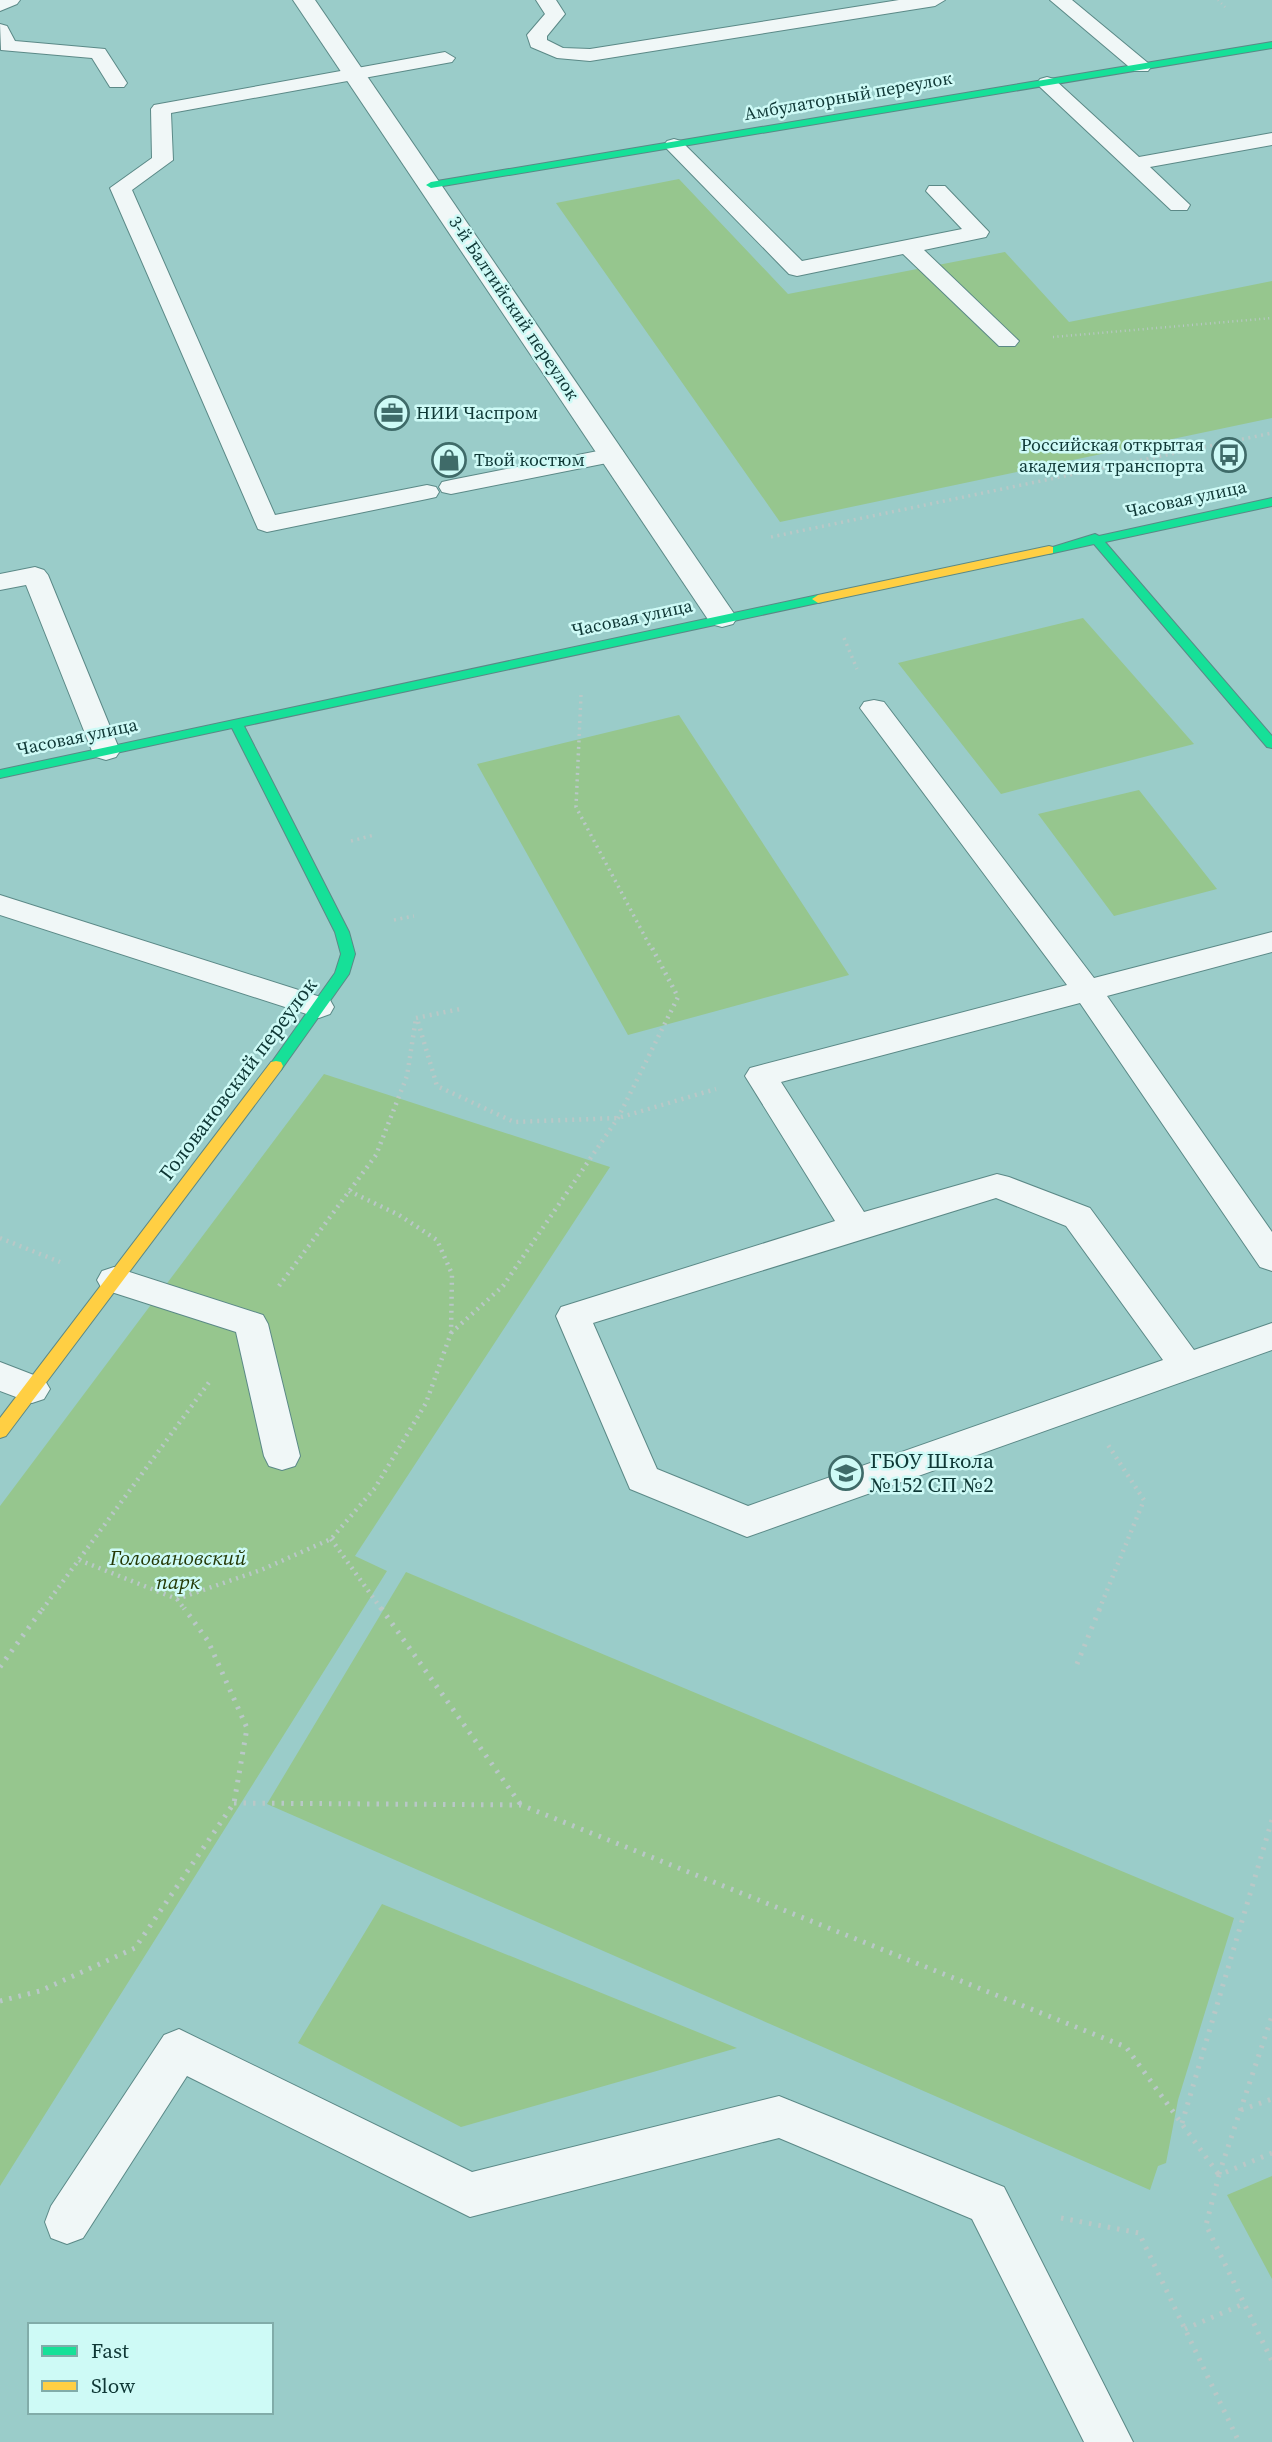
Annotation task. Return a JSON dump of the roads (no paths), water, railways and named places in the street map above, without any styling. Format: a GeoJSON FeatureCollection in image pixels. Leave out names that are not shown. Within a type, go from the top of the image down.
{"type":"FeatureCollection","features":[{"type":"Feature","properties":{"kind":"street","name":"3-й Балтийский переулок"},"geometry":{"type":"LineString","coordinates":[[304,0],[722,618]]}},
{"type":"Feature","properties":{"kind":"street","name":"Амбулаторный переулок"},"geometry":{"type":"LineString","coordinates":[[431,185],[1272,45]]}},
{"type":"Feature","properties":{"kind":"street","name":"Часовая улица"},"geometry":{"type":"LineString","coordinates":[[0,774],[1272,502]]}},
{"type":"Feature","properties":{"kind":"street"},"geometry":{"type":"LineString","coordinates":[[1095,538],[1272,744]]}},
{"type":"Feature","properties":{"kind":"street","name":"Головановский переулок"},"geometry":{"type":"LineString","coordinates":[[0,1431],[342,974],[348,954],[342,932],[236,723]]}},
{"type":"Feature","properties":{"kind":"lane"},"geometry":{"type":"LineString","coordinates":[[0,5],[10,0]]}},
{"type":"Feature","properties":{"kind":"lane"},"geometry":{"type":"LineString","coordinates":[[546,0],[555,14],[529,44],[564,54],[590,55],[935,0]]}},
{"type":"Feature","properties":{"kind":"lane"},"geometry":{"type":"LineString","coordinates":[[1060,0],[1141,67]]}},
{"type":"Feature","properties":{"kind":"lane"},"geometry":{"type":"LineString","coordinates":[[0,30],[8,46],[98,53],[117,83]]}},
{"type":"Feature","properties":{"kind":"lane"},"geometry":{"type":"LineString","coordinates":[[445,58],[161,109],[163,160],[121,188],[267,524],[613,455]]}},
{"type":"Feature","properties":{"kind":"lane"},"geometry":{"type":"LineString","coordinates":[[1046,83],[1179,205]]}},
{"type":"Feature","properties":{"kind":"lane"},"geometry":{"type":"LineString","coordinates":[[1134,163],[1272,139]]}},
{"type":"Feature","properties":{"kind":"lane"},"geometry":{"type":"LineString","coordinates":[[674,145],[797,269],[978,232],[937,191]]}},
{"type":"Feature","properties":{"kind":"lane"},"geometry":{"type":"LineString","coordinates":[[909,247],[1007,341]]}},
{"type":"Feature","properties":{"kind":"lane"},"geometry":{"type":"LineString","coordinates":[[0,582],[35,575],[106,751]]}},
{"type":"Feature","properties":{"kind":"lane"},"geometry":{"type":"LineString","coordinates":[[874,708],[1086,989],[1272,1258]]}},
{"type":"Feature","properties":{"kind":"lane"},"geometry":{"type":"LineString","coordinates":[[0,905],[319,1007]]}},
{"type":"Feature","properties":{"kind":"lane"},"geometry":{"type":"LineString","coordinates":[[856,1227],[761,1076],[1272,942]]}},
{"type":"Feature","properties":{"kind":"lane"},"geometry":{"type":"LineString","coordinates":[[1185,1364],[1078,1217],[997,1186],[856,1227],[573,1316],[643,1479],[747,1522],[1185,1364],[1272,1336]]}},
{"type":"Feature","properties":{"kind":"lane"},"geometry":{"type":"LineString","coordinates":[[114,1280],[251,1324],[282,1456]]}},
{"type":"Feature","properties":{"kind":"lane"},"geometry":{"type":"LineString","coordinates":[[0,1376],[32,1389]]}},
{"type":"Feature","properties":{"kind":"lane"},"geometry":{"type":"LineString","coordinates":[[67,2222],[179,2050],[470,2196],[779,2117],[988,2203],[1109,2442]]}},
{"type":"Feature","properties":{"kind":"place","name":"НИИ Часпром"},"geometry":{"type":"Point","coordinates":[392,413]}},
{"type":"Feature","properties":{"kind":"place","name":"Российская открытая академия транспорта"},"geometry":{"type":"Point","coordinates":[1229,455]}},
{"type":"Feature","properties":{"kind":"place","name":"Твой костюм"},"geometry":{"type":"Point","coordinates":[449,460]}},
{"type":"Feature","properties":{"kind":"place","name":"ГБОУ Школа №152 СП №2"},"geometry":{"type":"Point","coordinates":[846,1473]}},
{"type":"Feature","properties":{"kind":"park label","name":"Головановский парк"},"geometry":{"type":"Point","coordinates":[178,1570]}}]}
